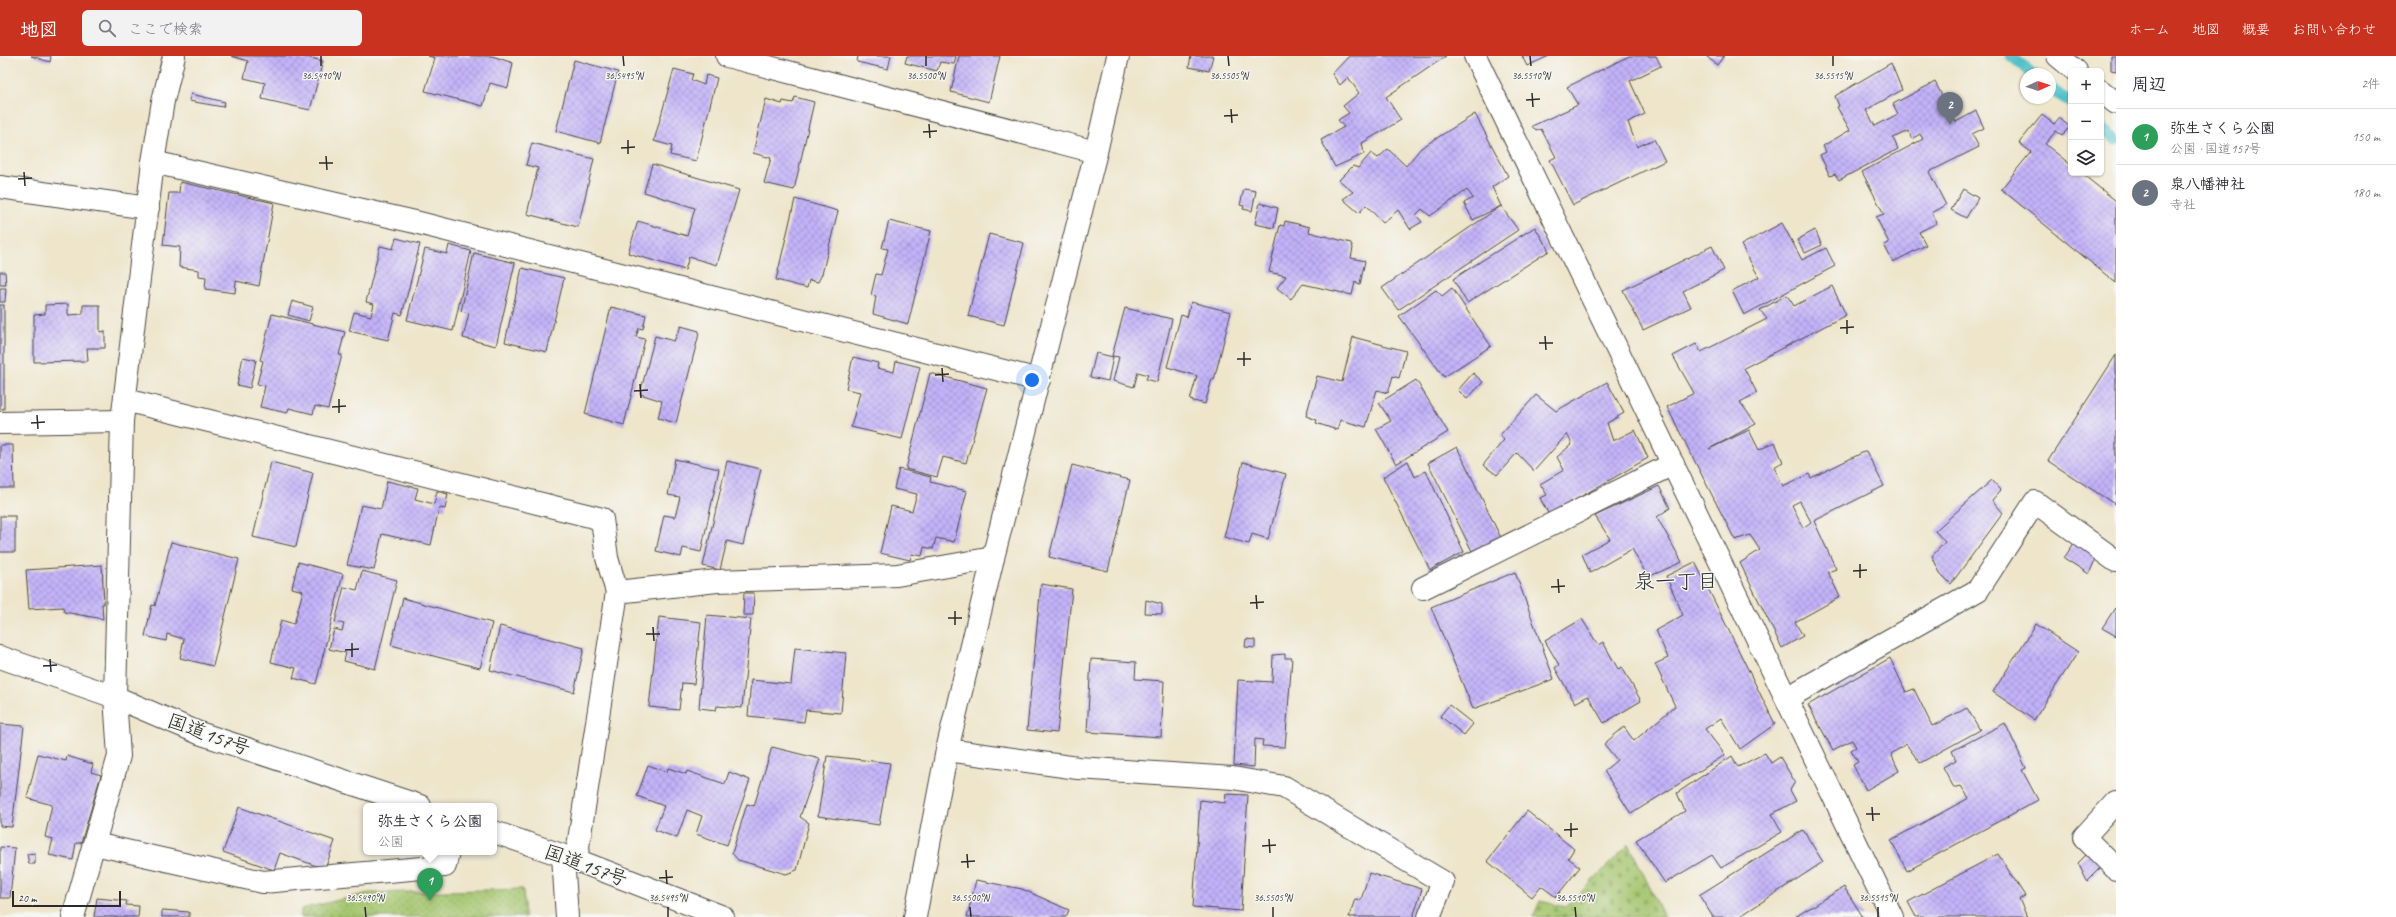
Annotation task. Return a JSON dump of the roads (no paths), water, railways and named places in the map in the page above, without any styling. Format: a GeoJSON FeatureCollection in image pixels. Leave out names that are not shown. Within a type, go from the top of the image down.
{"type":"FeatureCollection","features":[{"type":"Feature","properties":{"kind":"main road"},"geometry":{"type":"LineString","coordinates":[[73,917],[119,756],[115,697],[122,421],[153,162],[163,101],[174,56]]}},
{"type":"Feature","properties":{"kind":"main road"},"geometry":{"type":"LineString","coordinates":[[727,56],[1096,152]]}},
{"type":"Feature","properties":{"kind":"main road"},"geometry":{"type":"LineString","coordinates":[[915,917],[947,750],[993,558],[1096,152],[1118,56]]}},
{"type":"Feature","properties":{"kind":"main road"},"geometry":{"type":"LineString","coordinates":[[1474,56],[1892,917]]}},
{"type":"Feature","properties":{"kind":"main road"},"geometry":{"type":"LineString","coordinates":[[2058,56],[2072,68]]}},
{"type":"Feature","properties":{"kind":"main road"},"geometry":{"type":"LineString","coordinates":[[2104,93],[2116,103]]}},
{"type":"Feature","properties":{"kind":"main road"},"geometry":{"type":"LineString","coordinates":[[153,162],[415,222],[1039,380]]}},
{"type":"Feature","properties":{"kind":"main road"},"geometry":{"type":"LineString","coordinates":[[0,187],[148,208]]}},
{"type":"Feature","properties":{"kind":"main road"},"geometry":{"type":"LineString","coordinates":[[125,400],[602,520],[607,558],[617,592],[570,858],[567,917]]}},
{"type":"Feature","properties":{"kind":"main road"},"geometry":{"type":"LineString","coordinates":[[0,423],[122,421]]}},
{"type":"Feature","properties":{"kind":"main road"},"geometry":{"type":"LineString","coordinates":[[1424,588],[1673,464]]}},
{"type":"Feature","properties":{"kind":"main road"},"geometry":{"type":"LineString","coordinates":[[1787,698],[1978,590],[2035,502],[2116,561]]}},
{"type":"Feature","properties":{"kind":"main road"},"geometry":{"type":"LineString","coordinates":[[617,592],[717,581],[897,575],[993,558]]}},
{"type":"Feature","properties":{"kind":"main road","name":"国道157号"},"geometry":{"type":"LineString","coordinates":[[0,657],[115,697],[199,733],[411,803]]}},
{"type":"Feature","properties":{"kind":"main road"},"geometry":{"type":"LineString","coordinates":[[947,750],[1078,768],[1233,778],[1284,787],[1442,882],[1429,917]]}},
{"type":"Feature","properties":{"kind":"main road"},"geometry":{"type":"LineString","coordinates":[[2116,802],[2084,837],[2116,869]]}},
{"type":"Feature","properties":{"kind":"main road","name":"国道157号"},"geometry":{"type":"LineString","coordinates":[[497,833],[570,858],[723,917]]}},
{"type":"Feature","properties":{"kind":"main road"},"geometry":{"type":"LineString","coordinates":[[95,844],[263,882],[445,866],[447,855]]}},
{"type":"Feature","properties":{"kind":"waterway"},"geometry":{"type":"LineString","coordinates":[[2011,56],[2026,68]]}},
{"type":"Feature","properties":{"kind":"waterway"},"geometry":{"type":"LineString","coordinates":[[2056,92],[2068,102]]}},
{"type":"Feature","properties":{"kind":"waterway"},"geometry":{"type":"LineString","coordinates":[[2104,130],[2116,140]]}},
{"type":"Feature","properties":{"kind":"place","name":"泉八幡神社"},"geometry":{"type":"Point","coordinates":[1950,125]}},
{"type":"Feature","properties":{"kind":"place","name":"弥生さくら公園"},"geometry":{"type":"Point","coordinates":[430,901]}},
{"type":"Feature","properties":{"kind":"district","name":"泉一丁目"},"geometry":{"type":"Point","coordinates":[1676,581]}}]}
